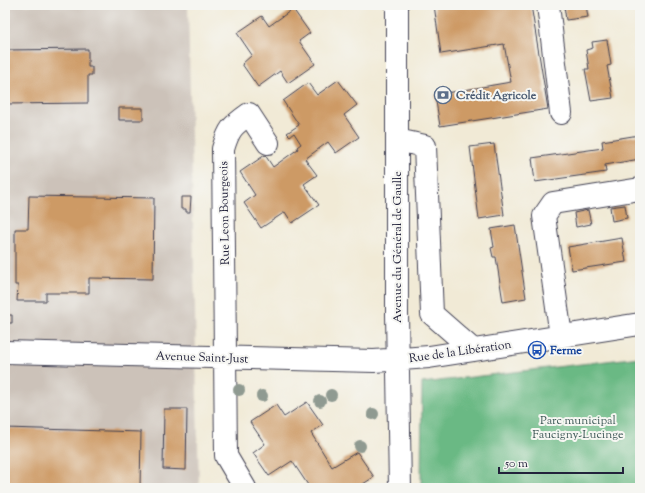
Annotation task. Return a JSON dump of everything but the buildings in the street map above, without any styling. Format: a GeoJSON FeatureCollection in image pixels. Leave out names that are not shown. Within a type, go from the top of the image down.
{"type":"FeatureCollection","features":[{"type":"Feature","properties":{"kind":"street","name":"Avenue du Général de Gaulle"},"geometry":{"type":"LineString","coordinates":[[397,5],[400,488]]}},
{"type":"Feature","properties":{"kind":"street"},"geometry":{"type":"LineString","coordinates":[[548,5],[561,112]]}},
{"type":"Feature","properties":{"kind":"street","name":"Rue Leon Bourgeois"},"geometry":{"type":"LineString","coordinates":[[225,357],[223,149],[227,135],[234,125],[249,114],[268,142]]}},
{"type":"Feature","properties":{"kind":"street"},"geometry":{"type":"LineString","coordinates":[[397,140],[425,146],[432,314],[472,349]]}},
{"type":"Feature","properties":{"kind":"street"},"geometry":{"type":"LineString","coordinates":[[561,336],[544,216],[553,203],[640,189]]}},
{"type":"Feature","properties":{"kind":"street","name":"Rue de la Libération"},"geometry":{"type":"LineString","coordinates":[[398,359],[429,357],[472,349],[640,324]]}},
{"type":"Feature","properties":{"kind":"street","name":"Avenue Saint-Just"},"geometry":{"type":"LineString","coordinates":[[5,352],[374,361],[398,359]]}},
{"type":"Feature","properties":{"kind":"street"},"geometry":{"type":"LineString","coordinates":[[225,357],[226,456],[245,488]]}},
{"type":"Feature","properties":{"kind":"shaded area"},"geometry":{"type":"Polygon","coordinates":[[[5,5],[188,5],[199,488],[5,488],[5,5]]]}},
{"type":"Feature","properties":{"kind":"green space","name":"Parc municipal Faucigny-Lucinge"},"geometry":{"type":"Polygon","coordinates":[[[640,357],[640,488],[421,488],[422,383],[640,357]]]}},
{"type":"Feature","properties":{"kind":"place","name":"Crédit Agricole"},"geometry":{"type":"Point","coordinates":[443,95]}},
{"type":"Feature","properties":{"kind":"place","name":"Ferme"},"geometry":{"type":"Point","coordinates":[537,350]}}]}
